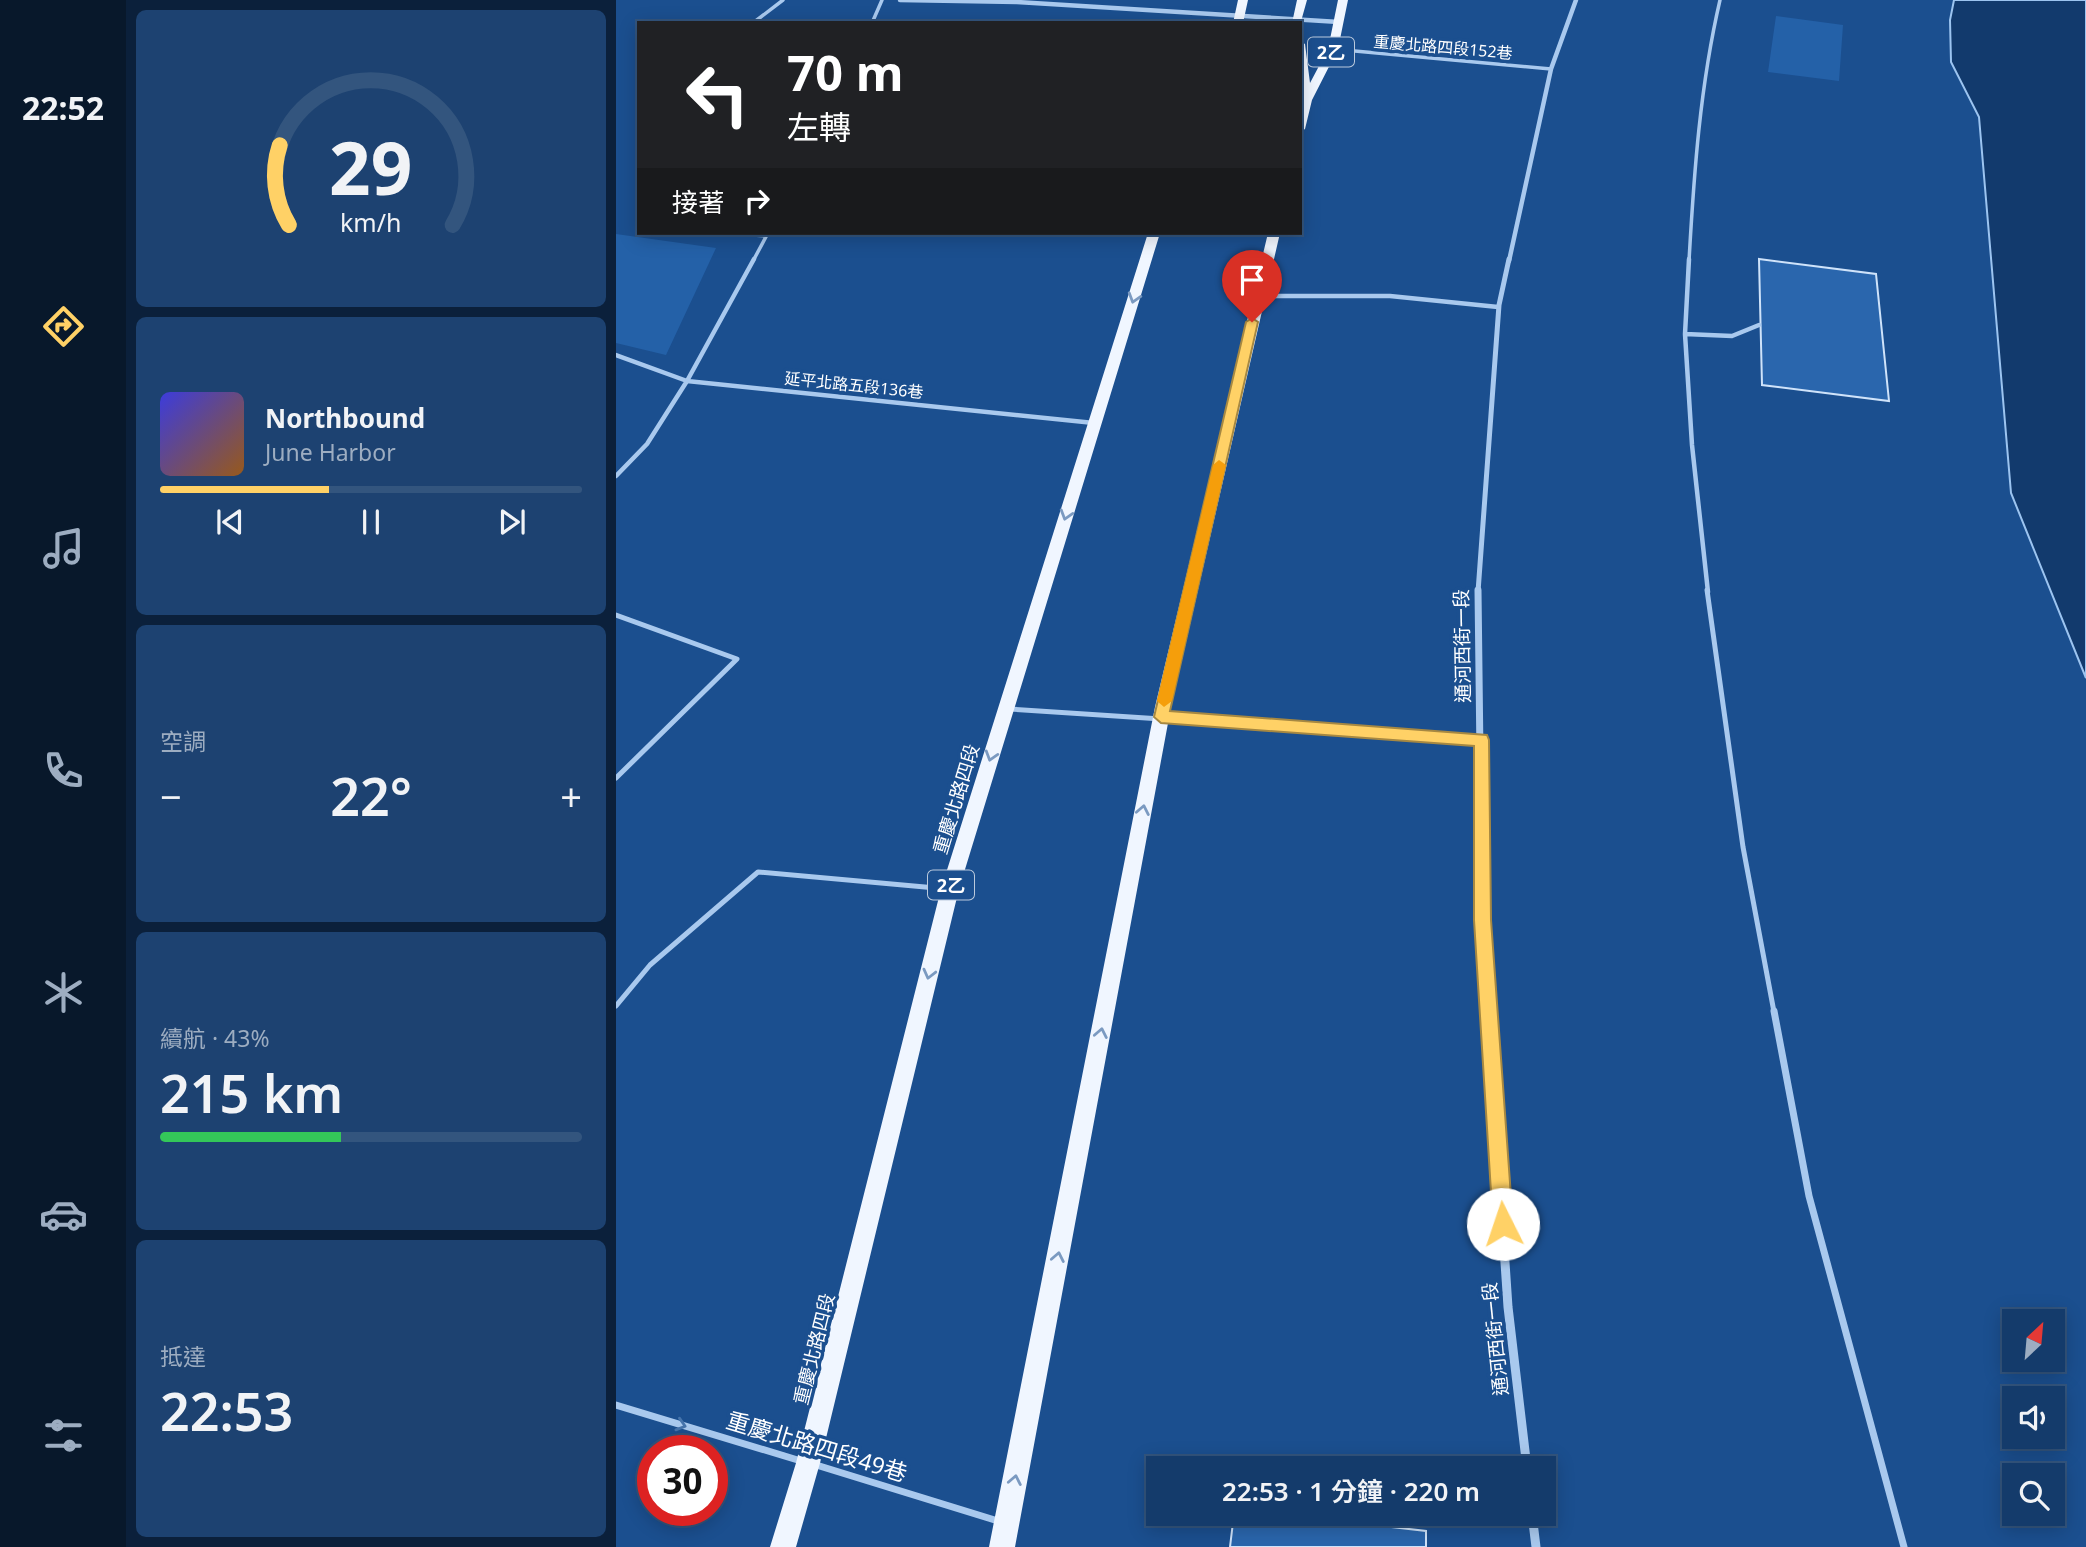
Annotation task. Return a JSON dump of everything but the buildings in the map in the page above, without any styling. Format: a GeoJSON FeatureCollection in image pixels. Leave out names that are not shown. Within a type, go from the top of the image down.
{"type":"FeatureCollection","features":[{"type":"Feature","properties":{"kind":"main road"},"geometry":{"type":"LineString","coordinates":[[1239,20],[1243,0]]}},
{"type":"Feature","properties":{"kind":"main road"},"geometry":{"type":"LineString","coordinates":[[1297,21],[1302,0]]}},
{"type":"Feature","properties":{"kind":"main road","name":"2乙"},"geometry":{"type":"LineString","coordinates":[[1302,121],[1307,100],[1333,49],[1343,0]]}},
{"type":"Feature","properties":{"kind":"main road"},"geometry":{"type":"LineString","coordinates":[[1302,60],[1307,100]]}},
{"type":"Feature","properties":{"kind":"main road","name":"重慶北路四段"},"geometry":{"type":"LineString","coordinates":[[781,1547],[807,1463],[950,889],[1153,235]]}},
{"type":"Feature","properties":{"kind":"main road"},"geometry":{"type":"LineString","coordinates":[[1002,1547],[1161,717],[1273,235]]}},
{"type":"Feature","properties":{"kind":"street"},"geometry":{"type":"LineString","coordinates":[[900,0],[953,4],[1032,1],[1268,21]]}},
{"type":"Feature","properties":{"kind":"street","name":"通河西街一段"},"geometry":{"type":"LineString","coordinates":[[1526,1456],[1508,1307],[1482,920],[1478,574],[1498,307],[1551,69],[1576,0]]}},
{"type":"Feature","properties":{"kind":"street"},"geometry":{"type":"LineString","coordinates":[[1302,22],[1339,22]]}},
{"type":"Feature","properties":{"kind":"street"},"geometry":{"type":"LineString","coordinates":[[1533,1526],[1535,1547]]}},
{"type":"Feature","properties":{"kind":"lane"},"geometry":{"type":"LineString","coordinates":[[756,21],[783,0]]}},
{"type":"Feature","properties":{"kind":"lane"},"geometry":{"type":"LineString","coordinates":[[873,21],[882,0]]}},
{"type":"Feature","properties":{"kind":"lane"},"geometry":{"type":"LineString","coordinates":[[1720,0],[1710,43],[1695,153],[1685,334],[1692,445],[1706,581],[1743,847],[1809,1196],[1903,1547]]}},
{"type":"Feature","properties":{"kind":"lane","name":"重慶北路四段152巷"},"geometry":{"type":"LineString","coordinates":[[1333,49],[1551,69]]}},
{"type":"Feature","properties":{"kind":"lane"},"geometry":{"type":"LineString","coordinates":[[616,476],[646,444],[687,380],[766,235]]}},
{"type":"Feature","properties":{"kind":"lane"},"geometry":{"type":"LineString","coordinates":[[1258,296],[1390,296],[1498,307]]}},
{"type":"Feature","properties":{"kind":"lane"},"geometry":{"type":"LineString","coordinates":[[1685,334],[1732,336],[1759,326]]}},
{"type":"Feature","properties":{"kind":"lane","name":"延平北路五段136巷"},"geometry":{"type":"LineString","coordinates":[[616,355],[687,380],[1094,422]]}},
{"type":"Feature","properties":{"kind":"lane"},"geometry":{"type":"LineString","coordinates":[[616,615],[737,659],[616,778]]}},
{"type":"Feature","properties":{"kind":"lane"},"geometry":{"type":"LineString","coordinates":[[1006,709],[1161,717],[1481,740]]}},
{"type":"Feature","properties":{"kind":"lane"},"geometry":{"type":"LineString","coordinates":[[616,1006],[650,965],[758,872],[950,889]]}},
{"type":"Feature","properties":{"kind":"lane","name":"重慶北路四段49巷"},"geometry":{"type":"LineString","coordinates":[[616,1405],[1007,1524]]}},
{"type":"Feature","properties":{"kind":"shaded area"},"geometry":{"type":"Polygon","coordinates":[[[1954,0],[2086,0],[2086,678],[2011,493],[1979,117],[1951,62],[1950,20],[1954,0]]]}},
{"type":"Feature","properties":{"kind":"shaded area"},"geometry":{"type":"Polygon","coordinates":[[[1776,16],[1843,25],[1839,81],[1768,72],[1776,16]]]}},
{"type":"Feature","properties":{"kind":"shaded area"},"geometry":{"type":"Polygon","coordinates":[[[616,234],[716,248],[666,355],[616,343],[616,234]]]}},
{"type":"Feature","properties":{"kind":"slow traffic"},"geometry":{"type":"LineString","coordinates":[[1164,701],[1219,465]]}},
{"type":"Feature","properties":{"kind":"route"},"geometry":{"type":"LineString","coordinates":[[1252,322],[1161,717],[1481,740],[1482,920],[1503,1224]]}}]}
